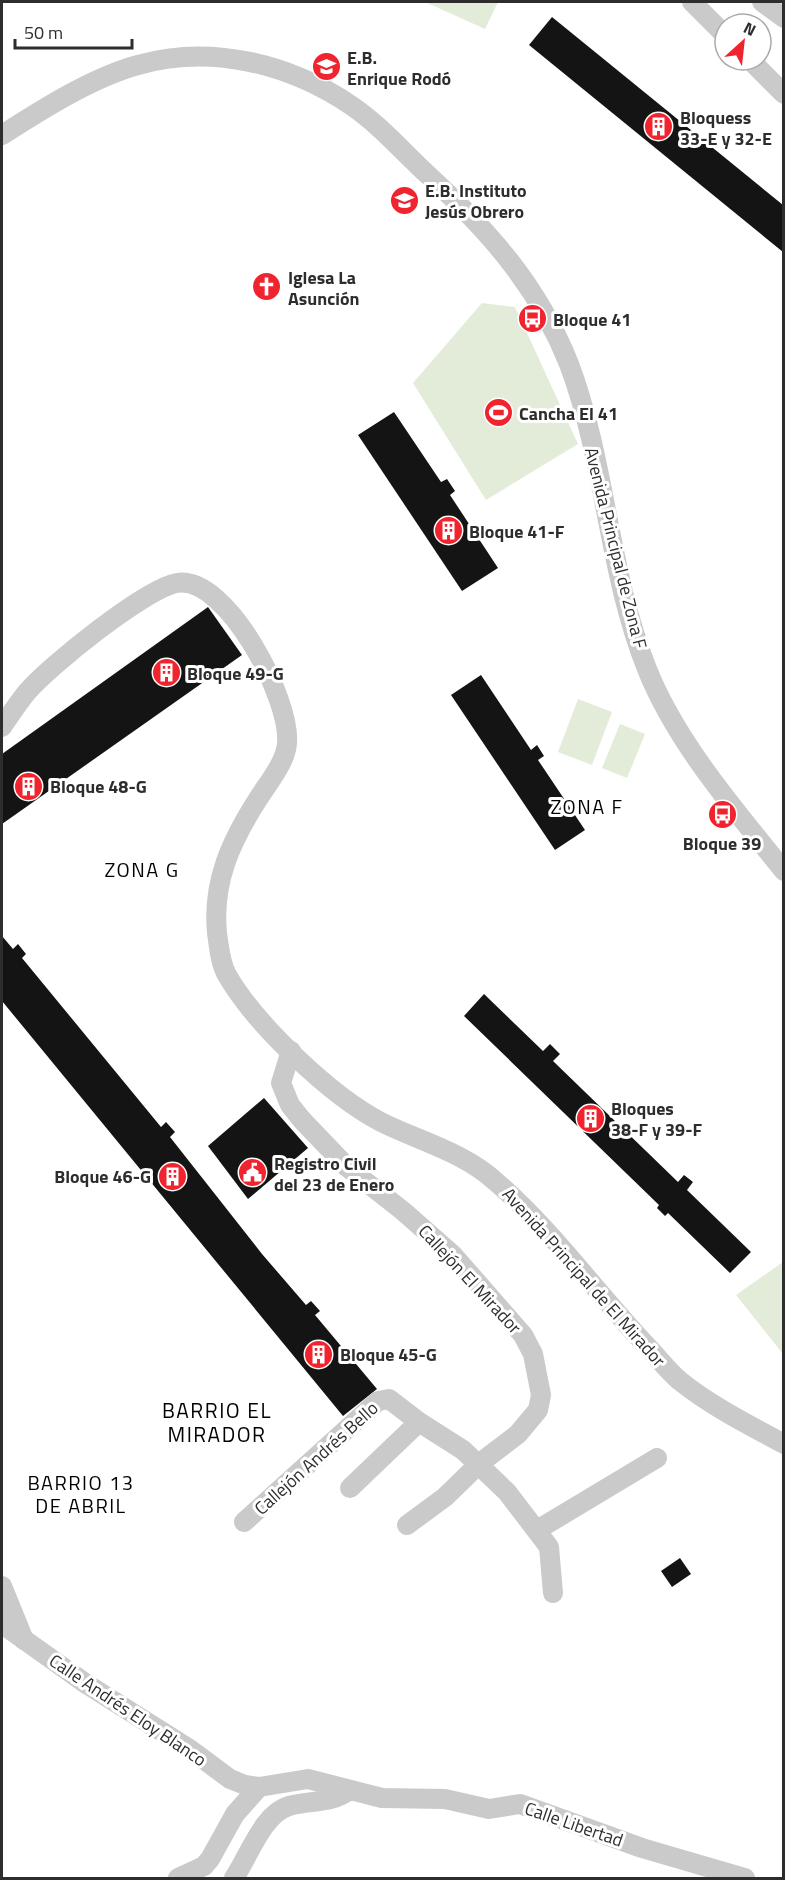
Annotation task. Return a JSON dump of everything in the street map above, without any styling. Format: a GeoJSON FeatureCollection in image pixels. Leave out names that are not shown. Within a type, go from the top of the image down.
{"type":"FeatureCollection","features":[{"type":"Feature","properties":{"kind":"street"},"geometry":{"type":"LineString","coordinates":[[692,2],[713,23]]}},
{"type":"Feature","properties":{"kind":"street"},"geometry":{"type":"LineString","coordinates":[[762,2],[782,13]]}},
{"type":"Feature","properties":{"kind":"street","name":"Avenida Principal de Zona F"},"geometry":{"type":"LineString","coordinates":[[2,135],[48,105],[134,66],[163,59],[204,56],[239,60],[283,69],[352,106],[380,128],[458,201],[483,227],[527,284],[568,363],[588,433],[629,615],[658,694],[684,738],[783,871]]}},
{"type":"Feature","properties":{"kind":"street"},"geometry":{"type":"LineString","coordinates":[[762,72],[783,94]]}},
{"type":"Feature","properties":{"kind":"street","name":"Avenida Principal de El Mirador"},"geometry":{"type":"LineString","coordinates":[[2,726],[27,692],[48,672],[105,625],[159,590],[174,583],[187,583],[199,587],[234,616],[249,637],[266,671],[284,719],[287,744],[276,770],[245,820],[224,862],[219,880],[216,920],[218,940],[227,974],[291,1051],[357,1108],[443,1149],[493,1178],[537,1221],[678,1379],[705,1398],[783,1444]]}},
{"type":"Feature","properties":{"kind":"street","name":"Callejón El Mirador"},"geometry":{"type":"LineString","coordinates":[[291,1051],[281,1083],[290,1105],[302,1120],[347,1167],[403,1211],[453,1255],[530,1344],[541,1395],[538,1410],[518,1434],[480,1463],[445,1497],[407,1525]]}},
{"type":"Feature","properties":{"kind":"street","name":"Callejón Andrés Bello"},"geometry":{"type":"LineString","coordinates":[[244,1522],[378,1401],[389,1399],[419,1422]]}},
{"type":"Feature","properties":{"kind":"street"},"geometry":{"type":"LineString","coordinates":[[350,1488],[419,1422],[480,1463],[537,1530],[549,1546],[553,1593]]}},
{"type":"Feature","properties":{"kind":"street"},"geometry":{"type":"LineString","coordinates":[[537,1530],[657,1458]]}},
{"type":"Feature","properties":{"kind":"street"},"geometry":{"type":"LineString","coordinates":[[2,1586],[24,1640]]}},
{"type":"Feature","properties":{"kind":"street","name":"Calle Andrés Eloy Blanco"},"geometry":{"type":"LineString","coordinates":[[2,1624],[191,1750],[230,1779],[260,1787]]}},
{"type":"Feature","properties":{"kind":"street","name":"Calle Libertad"},"geometry":{"type":"LineString","coordinates":[[260,1787],[308,1779],[382,1798],[445,1799],[489,1809],[520,1804],[642,1848],[745,1878]]}},
{"type":"Feature","properties":{"kind":"street"},"geometry":{"type":"LineString","coordinates":[[178,1878],[204,1866],[210,1860],[235,1814],[260,1787]]}},
{"type":"Feature","properties":{"kind":"street"},"geometry":{"type":"LineString","coordinates":[[234,1878],[257,1838],[279,1810],[288,1806],[334,1800],[350,1790]]}},
{"type":"Feature","properties":{"kind":"green space"},"geometry":{"type":"Polygon","coordinates":[[[425,2],[498,2],[485,29],[425,2]]]}},
{"type":"Feature","properties":{"kind":"green space","name":"Cancha El 41"},"geometry":{"type":"Polygon","coordinates":[[[482,303],[515,307],[578,444],[486,500],[413,383],[482,303]]]}},
{"type":"Feature","properties":{"kind":"green space"},"geometry":{"type":"Polygon","coordinates":[[[578,699],[612,712],[592,765],[558,752],[578,699]]]}},
{"type":"Feature","properties":{"kind":"green space"},"geometry":{"type":"Polygon","coordinates":[[[620,724],[645,734],[627,778],[602,768],[620,724]]]}},
{"type":"Feature","properties":{"kind":"green space"},"geometry":{"type":"Polygon","coordinates":[[[783,1262],[783,1354],[736,1295],[783,1262]]]}},
{"type":"Feature","properties":{"kind":"building","name":"Bloquess 33-E y 32-E"},"geometry":{"type":"Polygon","coordinates":[[[552,17],[783,205],[783,252],[529,45],[552,17]]]}},
{"type":"Feature","properties":{"kind":"building","name":"Bloque 41-F"},"geometry":{"type":"Polygon","coordinates":[[[394,412],[441,482],[447,479],[455,491],[450,495],[498,568],[462,591],[358,435],[394,412]]]}},
{"type":"Feature","properties":{"kind":"building"},"geometry":{"type":"Polygon","coordinates":[[[208,607],[242,655],[2,824],[2,754],[208,607]]]}},
{"type":"Feature","properties":{"kind":"building"},"geometry":{"type":"Polygon","coordinates":[[[481,675],[531,750],[537,745],[544,756],[538,760],[585,830],[555,850],[451,695],[481,675]]]}},
{"type":"Feature","properties":{"kind":"building"},"geometry":{"type":"Polygon","coordinates":[[[2,936],[13,949],[18,944],[26,954],[22,958],[161,1127],[166,1122],[175,1132],[170,1137],[262,1254],[306,1305],[311,1301],[320,1311],[315,1315],[377,1389],[343,1416],[2,1001],[2,936]]]}},
{"type":"Feature","properties":{"kind":"building","name":"Bloques 38-F y 39-F"},"geometry":{"type":"Polygon","coordinates":[[[484,994],[543,1051],[550,1044],[560,1054],[553,1061],[678,1182],[684,1175],[693,1182],[687,1190],[751,1252],[730,1273],[668,1213],[665,1216],[657,1208],[659,1205],[464,1016],[484,994]]]}},
{"type":"Feature","properties":{"kind":"building","name":"Registro Civil del 23 de Enero"},"geometry":{"type":"Polygon","coordinates":[[[264,1098],[308,1148],[248,1199],[208,1146],[264,1098]]]}},
{"type":"Feature","properties":{"kind":"building"},"geometry":{"type":"Polygon","coordinates":[[[680,1558],[691,1574],[672,1587],[661,1571],[680,1558]]]}},
{"type":"Feature","properties":{"kind":"place","name":"E.B. Enrique Rodó"},"geometry":{"type":"Point","coordinates":[326,67]}},
{"type":"Feature","properties":{"kind":"place","name":"Bloquess 33-E y 32-E"},"geometry":{"type":"Point","coordinates":[659,127]}},
{"type":"Feature","properties":{"kind":"place","name":"E.B. Instituto Jesús Obrero"},"geometry":{"type":"Point","coordinates":[404,200]}},
{"type":"Feature","properties":{"kind":"place","name":"Iglesa La Asunción"},"geometry":{"type":"Point","coordinates":[267,287]}},
{"type":"Feature","properties":{"kind":"place","name":"Bloque 41"},"geometry":{"type":"Point","coordinates":[532,319]}},
{"type":"Feature","properties":{"kind":"place","name":"Cancha El 41"},"geometry":{"type":"Point","coordinates":[498,413]}},
{"type":"Feature","properties":{"kind":"place","name":"Bloque 41-F"},"geometry":{"type":"Point","coordinates":[448,531]}},
{"type":"Feature","properties":{"kind":"place","name":"Bloque 49-G"},"geometry":{"type":"Point","coordinates":[166,673]}},
{"type":"Feature","properties":{"kind":"place","name":"Bloque 48-G"},"geometry":{"type":"Point","coordinates":[29,786]}},
{"type":"Feature","properties":{"kind":"place","name":"Bloque 39"},"geometry":{"type":"Point","coordinates":[722,814]}},
{"type":"Feature","properties":{"kind":"place","name":"Bloques 38-F y 39-F"},"geometry":{"type":"Point","coordinates":[590,1118]}},
{"type":"Feature","properties":{"kind":"place","name":"Registro Civil del 23 de Enero"},"geometry":{"type":"Point","coordinates":[253,1173]}},
{"type":"Feature","properties":{"kind":"place","name":"Bloque 46-G"},"geometry":{"type":"Point","coordinates":[172,1176]}},
{"type":"Feature","properties":{"kind":"place","name":"Bloque 45-G"},"geometry":{"type":"Point","coordinates":[319,1354]}},
{"type":"Feature","properties":{"kind":"district","name":"ZONA F"},"geometry":{"type":"Point","coordinates":[587,806]}},
{"type":"Feature","properties":{"kind":"district","name":"ZONA G"},"geometry":{"type":"Point","coordinates":[142,869]}},
{"type":"Feature","properties":{"kind":"district","name":"BARRIO EL MIRADOR"},"geometry":{"type":"Point","coordinates":[217,1422]}},
{"type":"Feature","properties":{"kind":"district","name":"BARRIO 13 DE ABRIL"},"geometry":{"type":"Point","coordinates":[81,1494]}}]}
